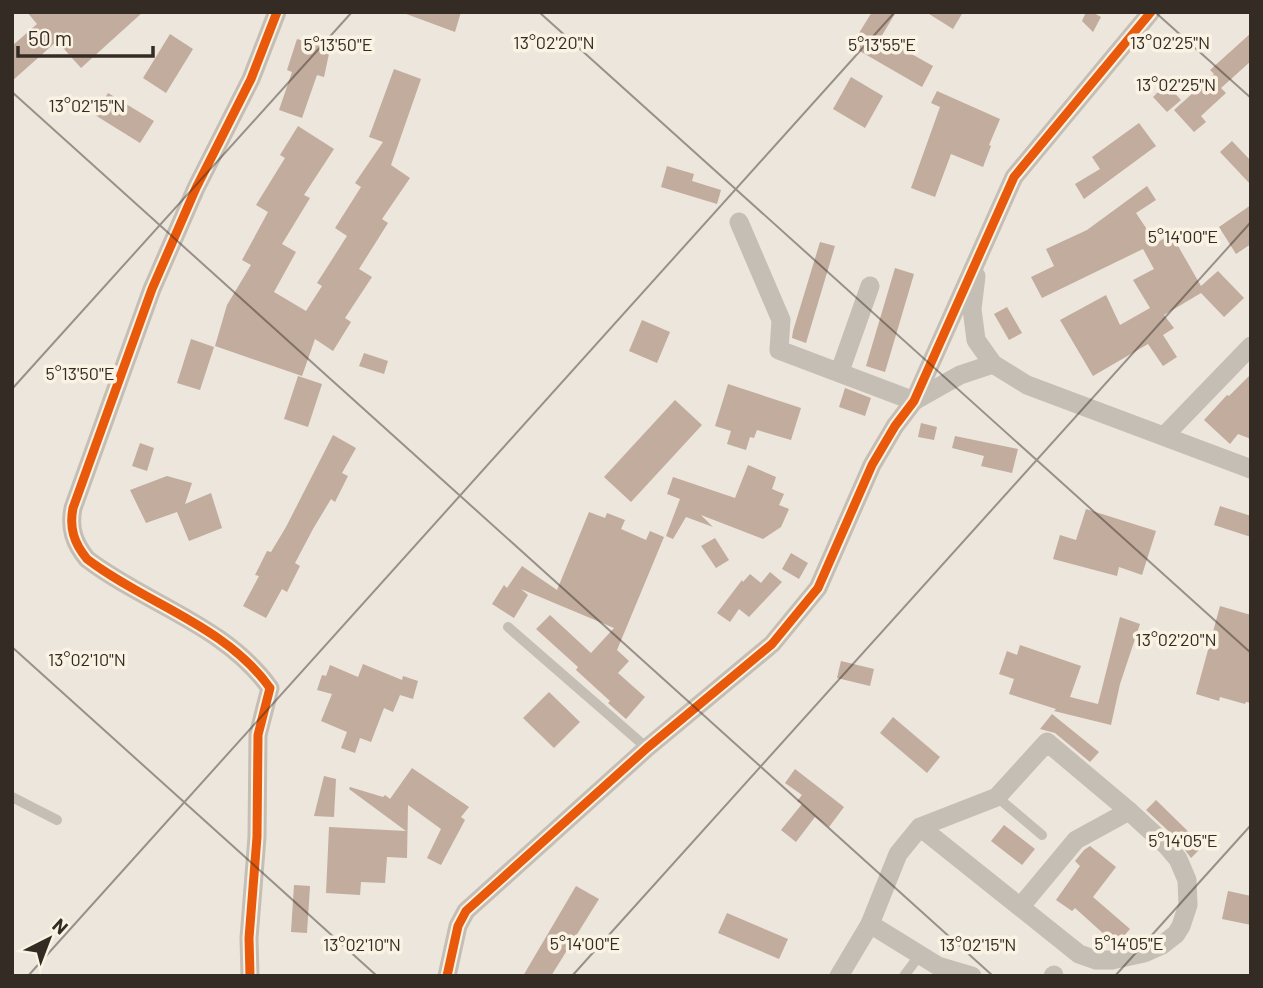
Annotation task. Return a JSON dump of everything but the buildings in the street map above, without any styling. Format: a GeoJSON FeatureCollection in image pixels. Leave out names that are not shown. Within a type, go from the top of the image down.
{"type":"FeatureCollection","features":[{"type":"Feature","properties":{"kind":"street"},"geometry":{"type":"LineString","coordinates":[[250,976],[249,938],[257,837],[258,735],[270,688],[258,671],[220,638],[87,559],[74,540],[71,518],[152,289],[196,188],[251,79],[276,12]]}},
{"type":"Feature","properties":{"kind":"street"},"geometry":{"type":"LineString","coordinates":[[447,976],[458,926],[466,911],[647,748],[772,644],[818,588],[872,465],[895,426],[914,401],[1014,177],[1151,12]]}},
{"type":"Feature","properties":{"kind":"street"},"geometry":{"type":"LineString","coordinates":[[739,222],[781,320],[779,350],[914,401]]}},
{"type":"Feature","properties":{"kind":"street"},"geometry":{"type":"LineString","coordinates":[[979,255],[972,309],[976,340],[993,363],[1027,385],[1251,469]]}},
{"type":"Feature","properties":{"kind":"street"},"geometry":{"type":"LineString","coordinates":[[840,371],[870,286]]}},
{"type":"Feature","properties":{"kind":"street"},"geometry":{"type":"LineString","coordinates":[[1165,435],[1251,346]]}},
{"type":"Feature","properties":{"kind":"street"},"geometry":{"type":"LineString","coordinates":[[914,401],[960,374],[993,363]]}},
{"type":"Feature","properties":{"kind":"street"},"geometry":{"type":"LineString","coordinates":[[839,976],[870,925],[898,855],[920,827],[997,797],[1047,742],[1129,811],[1172,852],[1187,880],[1189,892],[1185,917],[1170,940],[1144,953],[1112,960],[1096,960],[1069,947],[920,827]]}},
{"type":"Feature","properties":{"kind":"street"},"geometry":{"type":"LineString","coordinates":[[1021,906],[1076,840],[1129,811]]}},
{"type":"Feature","properties":{"kind":"street"},"geometry":{"type":"LineString","coordinates":[[870,925],[938,967],[972,976]]}},
{"type":"Feature","properties":{"kind":"lane"},"geometry":{"type":"LineString","coordinates":[[508,627],[647,748]]}},
{"type":"Feature","properties":{"kind":"lane"},"geometry":{"type":"LineString","coordinates":[[12,797],[57,820]]}},
{"type":"Feature","properties":{"kind":"lane"},"geometry":{"type":"LineString","coordinates":[[997,797],[1042,835]]}},
{"type":"Feature","properties":{"kind":"lane"},"geometry":{"type":"LineString","coordinates":[[904,976],[919,956]]}},
{"type":"Feature","properties":{"kind":"cycle path"},"geometry":{"type":"LineString","coordinates":[[250,976],[249,938],[257,837],[258,735],[270,688],[252,666],[208,631],[87,559],[76,541],[72,522],[73,508],[152,289],[196,188],[251,79],[277,12]]}},
{"type":"Feature","properties":{"kind":"cycle path"},"geometry":{"type":"LineString","coordinates":[[447,976],[458,926],[466,911],[647,748],[772,644],[818,588],[872,465],[895,426],[914,401],[1014,177],[1151,12]]}}]}
